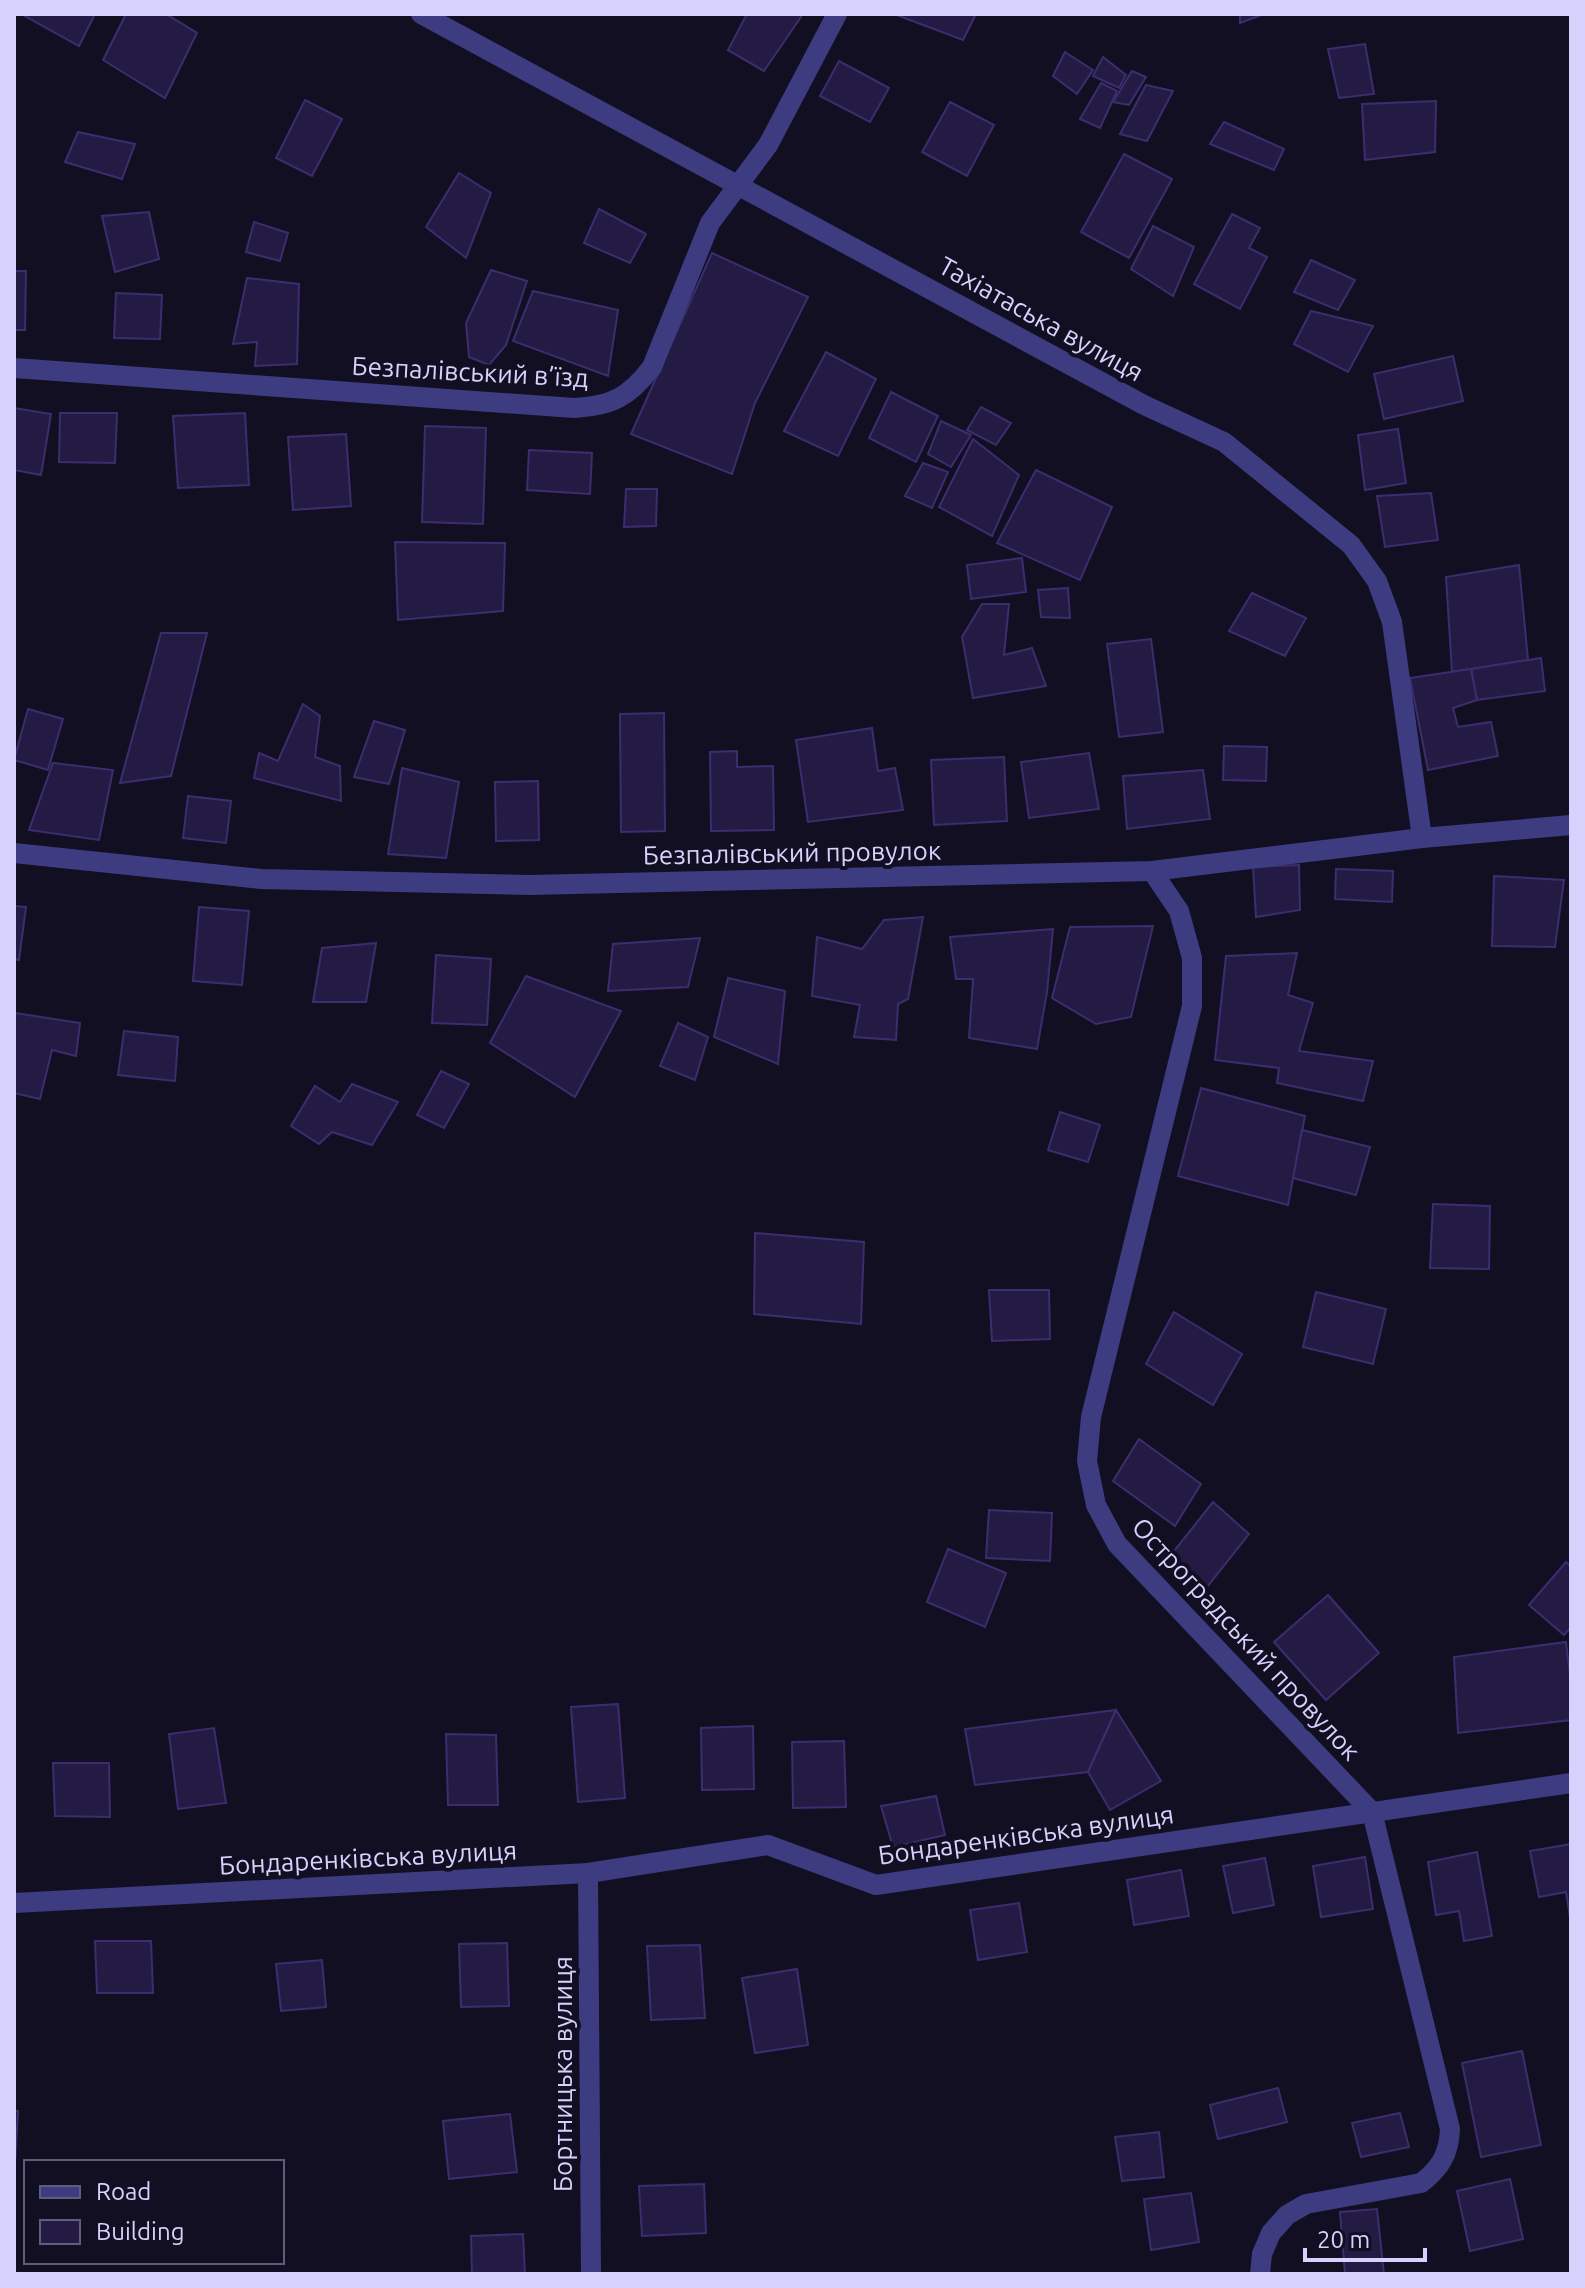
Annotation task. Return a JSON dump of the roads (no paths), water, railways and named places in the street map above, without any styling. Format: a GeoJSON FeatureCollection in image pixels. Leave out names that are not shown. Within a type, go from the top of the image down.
{"type":"FeatureCollection","features":[{"type":"Feature","properties":{"kind":"street","name":"Тахіатаська вулиця"},"geometry":{"type":"LineString","coordinates":[[421,14],[1144,405],[1224,442],[1351,545],[1377,581],[1392,622],[1422,838]]}},
{"type":"Feature","properties":{"kind":"street","name":"Безпалівський в’їзд"},"geometry":{"type":"LineString","coordinates":[[14,368],[574,408],[598,407],[619,399],[638,385],[652,367],[710,223],[768,145],[837,14]]}},
{"type":"Feature","properties":{"kind":"street","name":"Безпалівський провулок"},"geometry":{"type":"LineString","coordinates":[[14,853],[261,879],[529,885],[1152,871],[1422,838],[1571,825]]}},
{"type":"Feature","properties":{"kind":"street","name":"Остроградський провулок"},"geometry":{"type":"LineString","coordinates":[[1152,871],[1179,911],[1192,958],[1192,1006],[1091,1417],[1087,1461],[1096,1505],[1117,1544],[1372,1812],[1450,2129],[1444,2160],[1421,2183],[1306,2204],[1287,2215],[1271,2233],[1262,2254],[1260,2274]]}},
{"type":"Feature","properties":{"kind":"street","name":"Бондаренківська вулиця"},"geometry":{"type":"LineString","coordinates":[[14,1903],[588,1873],[768,1845],[876,1885],[1571,1783]]}},
{"type":"Feature","properties":{"kind":"street","name":"Бортницька вулиця"},"geometry":{"type":"LineString","coordinates":[[588,1873],[591,2274]]}}]}
